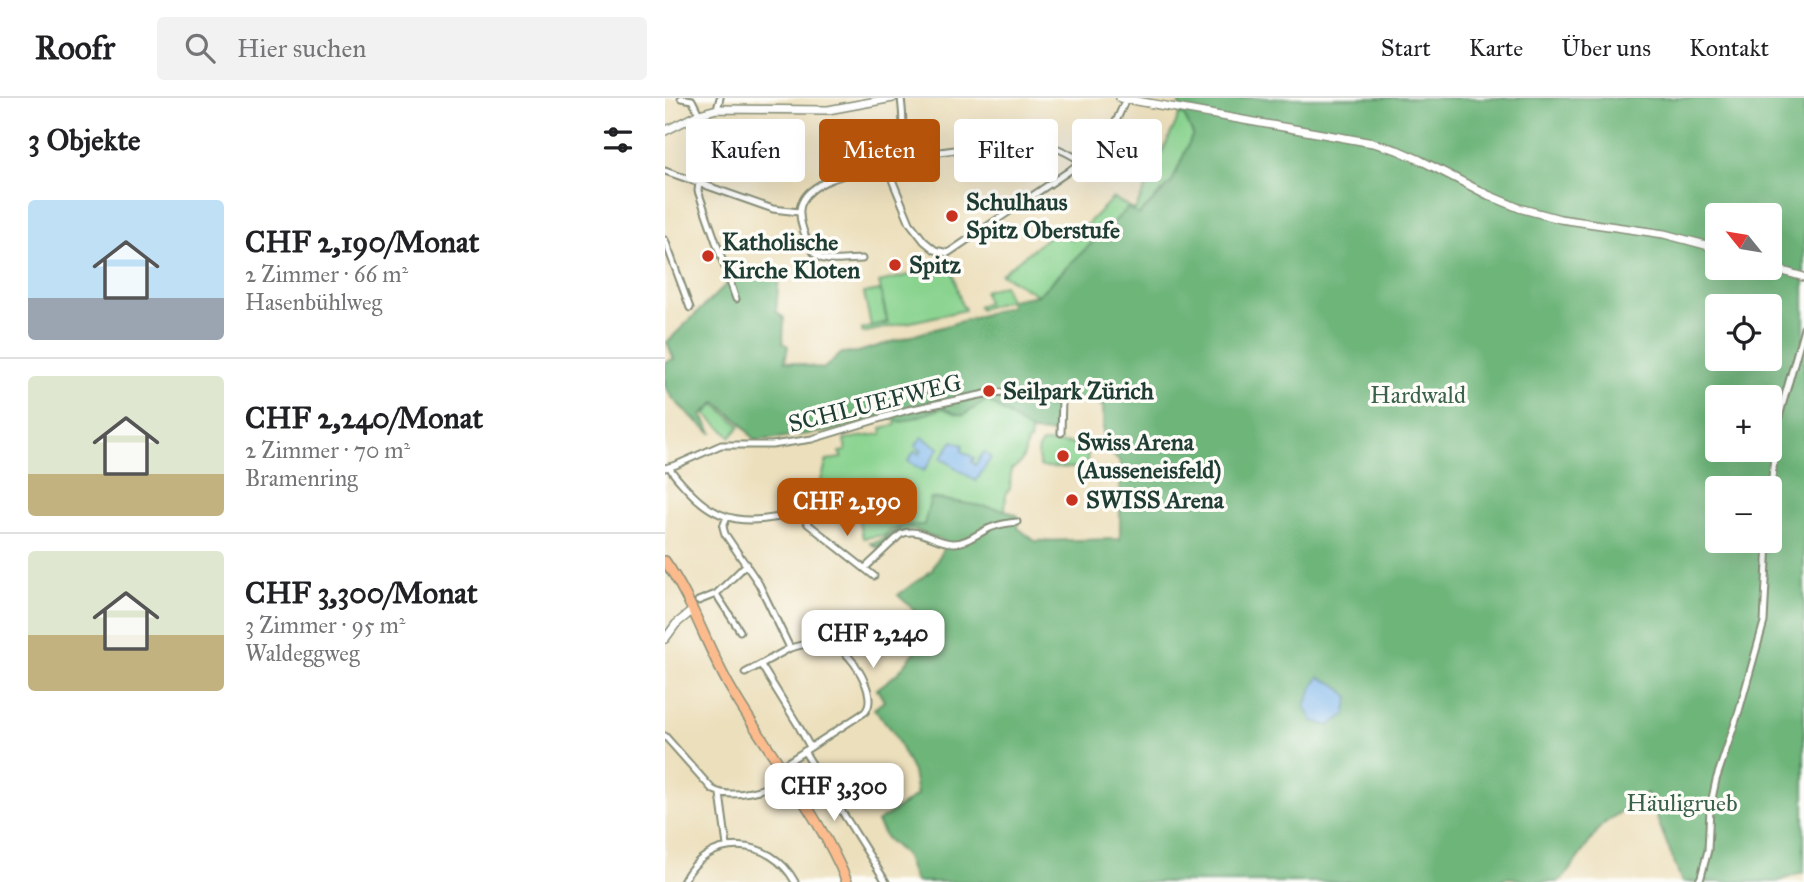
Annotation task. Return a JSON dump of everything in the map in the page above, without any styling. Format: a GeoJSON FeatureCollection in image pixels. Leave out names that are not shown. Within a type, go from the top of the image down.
{"type":"FeatureCollection","features":[{"type":"Feature","properties":{"kind":"main road"},"geometry":{"type":"LineString","coordinates":[[665,561],[668,572],[695,606],[726,681],[820,828],[847,882]]}},
{"type":"Feature","properties":{"kind":"street"},"geometry":{"type":"LineString","coordinates":[[681,98],[692,100],[699,114]]}},
{"type":"Feature","properties":{"kind":"street"},"geometry":{"type":"LineString","coordinates":[[717,109],[720,98]]}},
{"type":"Feature","properties":{"kind":"street"},"geometry":{"type":"LineString","coordinates":[[665,131],[699,114],[717,109],[824,110],[856,102],[893,98]]}},
{"type":"Feature","properties":{"kind":"street"},"geometry":{"type":"LineString","coordinates":[[901,98],[902,119]]}},
{"type":"Feature","properties":{"kind":"street"},"geometry":{"type":"LineString","coordinates":[[1117,119],[1123,99],[1373,143],[1420,160],[1519,208],[1560,219],[1664,234],[1705,245]]}},
{"type":"Feature","properties":{"kind":"street"},"geometry":{"type":"LineString","coordinates":[[940,152],[1022,141],[1051,145],[1072,156]]}},
{"type":"Feature","properties":{"kind":"street"},"geometry":{"type":"LineString","coordinates":[[893,182],[910,223],[935,250],[948,253],[1072,167]]}},
{"type":"Feature","properties":{"kind":"street"},"geometry":{"type":"LineString","coordinates":[[665,170],[686,178]]}},
{"type":"Feature","properties":{"kind":"street"},"geometry":{"type":"LineString","coordinates":[[736,299],[698,191],[698,182],[773,209],[799,212]]}},
{"type":"Feature","properties":{"kind":"street"},"geometry":{"type":"LineString","coordinates":[[826,182],[813,189],[805,198],[799,212],[810,247],[820,258],[862,259]]}},
{"type":"Feature","properties":{"kind":"street"},"geometry":{"type":"LineString","coordinates":[[665,240],[690,308]]}},
{"type":"Feature","properties":{"kind":"street"},"geometry":{"type":"LineString","coordinates":[[1782,271],[1804,277]]}},
{"type":"Feature","properties":{"kind":"street"},"geometry":{"type":"LineString","coordinates":[[1772,476],[1777,424],[1804,328]]}},
{"type":"Feature","properties":{"kind":"street","name":"SCHLUEFWEG"},"geometry":{"type":"LineString","coordinates":[[668,468],[721,445],[772,445],[812,439],[908,410],[990,393],[1022,391],[1062,398],[1061,433]]}},
{"type":"Feature","properties":{"kind":"street"},"geometry":{"type":"LineString","coordinates":[[668,468],[704,505],[727,517],[757,521],[797,514],[803,516],[808,524],[874,576]]}},
{"type":"Feature","properties":{"kind":"street"},"geometry":{"type":"LineString","coordinates":[[803,516],[810,512],[851,506]]}},
{"type":"Feature","properties":{"kind":"street"},"geometry":{"type":"LineString","coordinates":[[727,517],[723,530],[759,583],[790,648]]}},
{"type":"Feature","properties":{"kind":"street"},"geometry":{"type":"LineString","coordinates":[[865,568],[901,534],[909,531],[957,544],[997,525],[1017,522]]}},
{"type":"Feature","properties":{"kind":"street"},"geometry":{"type":"LineString","coordinates":[[1698,882],[1708,850],[1710,807],[1716,780],[1764,622],[1767,553]]}},
{"type":"Feature","properties":{"kind":"street"},"geometry":{"type":"LineString","coordinates":[[665,639],[695,606],[716,594],[747,565]]}},
{"type":"Feature","properties":{"kind":"street"},"geometry":{"type":"LineString","coordinates":[[716,594],[740,631]]}},
{"type":"Feature","properties":{"kind":"street"},"geometry":{"type":"LineString","coordinates":[[745,673],[790,648],[825,639],[847,655],[860,672],[870,701],[865,712],[780,767]]}},
{"type":"Feature","properties":{"kind":"street"},"geometry":{"type":"LineString","coordinates":[[761,665],[798,725],[807,749],[886,882]]}},
{"type":"Feature","properties":{"kind":"street"},"geometry":{"type":"LineString","coordinates":[[665,736],[712,789],[720,794],[765,789],[787,778]]}},
{"type":"Feature","properties":{"kind":"street"},"geometry":{"type":"LineString","coordinates":[[720,794],[727,846]]}},
{"type":"Feature","properties":{"kind":"street"},"geometry":{"type":"LineString","coordinates":[[683,882],[703,858],[727,846],[768,854],[785,867],[795,882]]}},
{"type":"Feature","properties":{"kind":"green space","name":"Hardwald"},"geometry":{"type":"Polygon","coordinates":[[[1179,98],[1804,98],[1804,872],[1777,882],[1682,882],[1647,793],[1602,825],[1558,882],[1529,882],[1509,878],[1495,882],[915,882],[905,855],[886,838],[877,822],[917,795],[913,772],[892,730],[874,709],[884,701],[877,689],[898,673],[915,652],[925,620],[898,595],[932,570],[946,543],[911,530],[899,536],[882,551],[870,543],[877,542],[904,526],[924,525],[931,498],[1005,510],[1018,516],[1018,528],[1035,541],[1120,539],[1120,462],[1103,445],[1103,406],[1058,394],[1055,433],[1032,432],[987,400],[964,415],[943,408],[902,422],[883,416],[832,431],[755,441],[741,423],[716,402],[702,415],[713,434],[672,397],[665,385],[665,362],[674,359],[667,342],[740,271],[760,278],[779,278],[776,311],[784,318],[783,343],[788,346],[785,361],[823,369],[842,353],[858,352],[1009,307],[1010,300],[1038,295],[1128,208],[1139,215],[1172,182],[1193,134],[1184,115],[1180,114],[1179,98]]]}},
{"type":"Feature","properties":{"kind":"green space"},"geometry":{"type":"Polygon","coordinates":[[[1180,114],[1184,115],[1193,134],[1172,182],[1138,215],[1128,208],[1038,295],[1001,274],[1061,227],[1072,239],[1113,198],[1135,210],[1148,182],[1162,182],[1162,152],[1180,114]]]}},
{"type":"Feature","properties":{"kind":"green space"},"geometry":{"type":"Polygon","coordinates":[[[951,265],[965,310],[862,333],[862,329],[888,323],[879,282],[951,265]]]}},
{"type":"Feature","properties":{"kind":"green space"},"geometry":{"type":"Polygon","coordinates":[[[1004,285],[1009,300],[980,309],[978,306],[987,303],[984,291],[1004,285]]]}},
{"type":"Feature","properties":{"kind":"green space"},"geometry":{"type":"Polygon","coordinates":[[[880,290],[887,322],[871,326],[864,293],[880,290]]]}},
{"type":"Feature","properties":{"kind":"green space"},"geometry":{"type":"Polygon","coordinates":[[[982,397],[1032,422],[1030,441],[1027,442],[1023,458],[1011,469],[1005,510],[931,498],[924,525],[898,527],[885,535],[863,538],[854,497],[815,501],[827,460],[842,458],[839,452],[846,451],[844,439],[882,434],[881,428],[896,425],[895,418],[982,397]]]}},
{"type":"Feature","properties":{"kind":"green space"},"geometry":{"type":"Polygon","coordinates":[[[715,404],[740,426],[731,437],[706,414],[715,404]]]}},
{"type":"Feature","properties":{"kind":"green space","name":"Swiss Arena (Ausseneisfeld)"},"geometry":{"type":"Polygon","coordinates":[[[1042,443],[1085,444],[1088,449],[1087,465],[1083,468],[1041,467],[1038,455],[1042,443]]]}},
{"type":"Feature","properties":{"kind":"water"},"geometry":{"type":"Polygon","coordinates":[[[922,437],[939,448],[924,471],[908,461],[915,451],[919,454],[922,451],[915,446],[922,437]]]}},
{"type":"Feature","properties":{"kind":"water"},"geometry":{"type":"Polygon","coordinates":[[[953,441],[963,445],[962,451],[974,458],[972,462],[975,465],[984,452],[991,458],[976,481],[941,458],[953,441]]]}},
{"type":"Feature","properties":{"kind":"water"},"geometry":{"type":"Polygon","coordinates":[[[1319,677],[1335,684],[1349,697],[1345,715],[1329,726],[1313,721],[1305,706],[1319,677]]]}},
{"type":"Feature","properties":{"kind":"place","name":"Schulhaus Spitz Oberstufe"},"geometry":{"type":"Point","coordinates":[952,216]}},
{"type":"Feature","properties":{"kind":"place","name":"Katholische Kirche Kloten"},"geometry":{"type":"Point","coordinates":[708,256]}},
{"type":"Feature","properties":{"kind":"place","name":"Spitz"},"geometry":{"type":"Point","coordinates":[895,265]}},
{"type":"Feature","properties":{"kind":"place","name":"Seilpark Zürich"},"geometry":{"type":"Point","coordinates":[989,391]}},
{"type":"Feature","properties":{"kind":"place","name":"Swiss Arena (Ausseneisfeld)"},"geometry":{"type":"Point","coordinates":[1063,456]}},
{"type":"Feature","properties":{"kind":"place","name":"SWISS Arena"},"geometry":{"type":"Point","coordinates":[1072,500]}},
{"type":"Feature","properties":{"kind":"park label","name":"Häuligrueb"},"geometry":{"type":"Point","coordinates":[1682,803]}}]}
